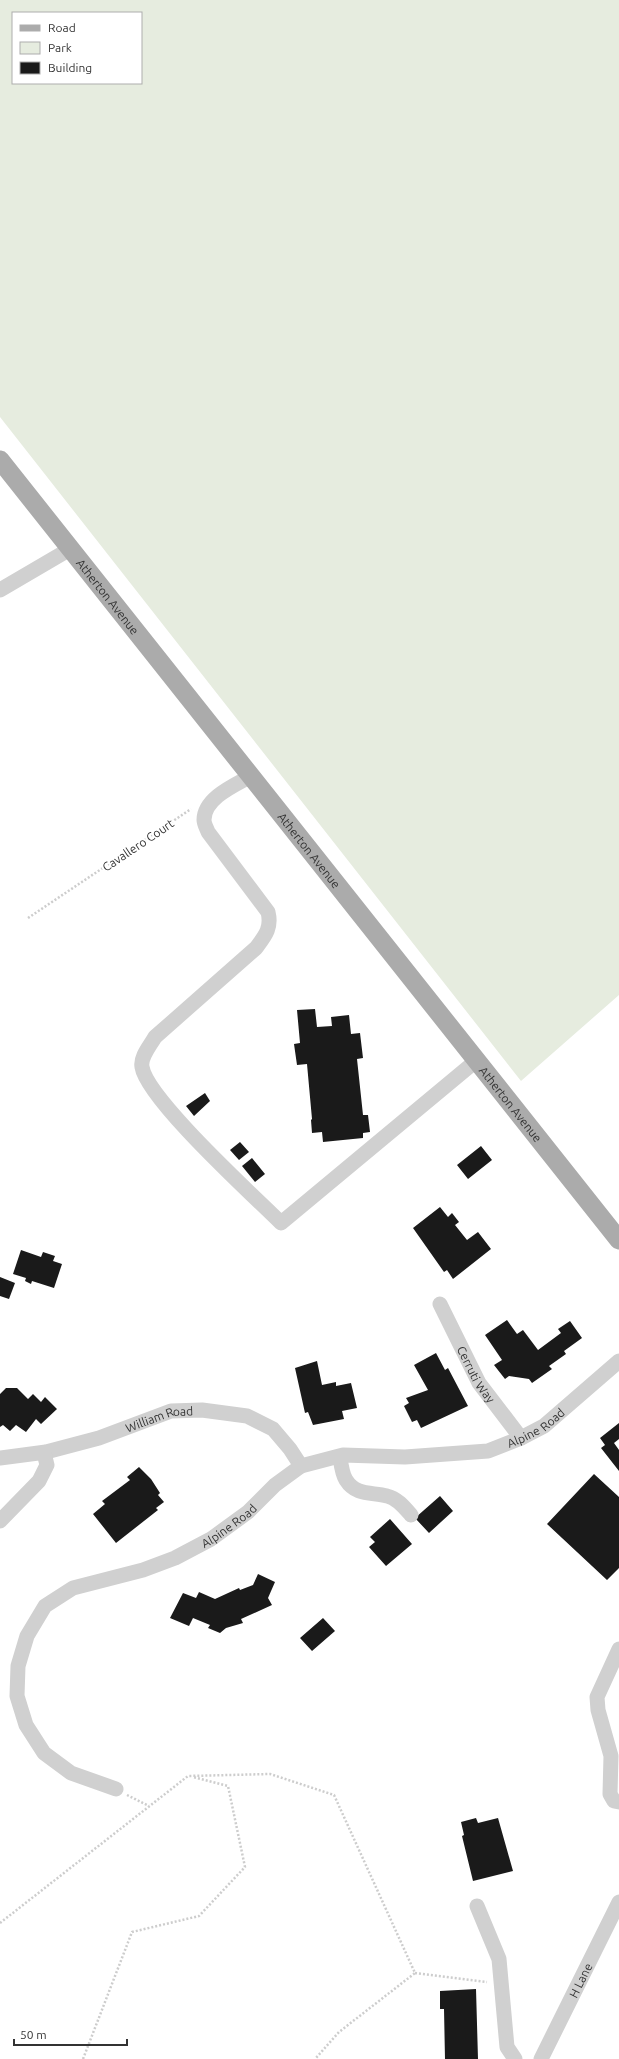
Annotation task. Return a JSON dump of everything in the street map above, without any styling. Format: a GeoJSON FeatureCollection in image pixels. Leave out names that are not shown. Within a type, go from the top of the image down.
{"type":"FeatureCollection","features":[{"type":"Feature","properties":{"kind":"main road","name":"Atherton Avenue"},"geometry":{"type":"LineString","coordinates":[[0,460],[619,1240]]}},
{"type":"Feature","properties":{"kind":"street"},"geometry":{"type":"LineString","coordinates":[[0,590],[70,549]]}},
{"type":"Feature","properties":{"kind":"street"},"geometry":{"type":"LineString","coordinates":[[251,776],[218,796],[207,809],[204,821],[208,832],[268,912],[270,921],[266,934],[256,948],[155,1037],[146,1052],[142,1066],[145,1078],[152,1088],[191,1135],[281,1223],[477,1060]]}},
{"type":"Feature","properties":{"kind":"street","name":"Cerruti Way"},"geometry":{"type":"LineString","coordinates":[[440,1304],[479,1382],[521,1438]]}},
{"type":"Feature","properties":{"kind":"street","name":"Alpine Road"},"geometry":{"type":"LineString","coordinates":[[116,1789],[71,1773],[44,1753],[26,1725],[18,1696],[18,1666],[27,1636],[45,1606],[73,1588],[144,1570],[175,1558],[205,1542],[248,1512],[275,1485],[301,1466],[340,1457],[405,1458],[488,1451],[521,1438],[544,1426],[619,1361]]}},
{"type":"Feature","properties":{"kind":"street","name":"William Road"},"geometry":{"type":"LineString","coordinates":[[0,1458],[44,1453],[99,1438],[171,1411],[202,1410],[247,1416],[272,1429],[290,1449],[301,1466]]}},
{"type":"Feature","properties":{"kind":"street"},"geometry":{"type":"LineString","coordinates":[[0,1521],[39,1481],[47,1465],[44,1453]]}},
{"type":"Feature","properties":{"kind":"street"},"geometry":{"type":"LineString","coordinates":[[340,1457],[345,1479],[352,1488],[360,1492],[389,1496],[399,1502],[411,1515]]}},
{"type":"Feature","properties":{"kind":"street"},"geometry":{"type":"LineString","coordinates":[[619,1649],[597,1697],[598,1710],[611,1756],[610,1794],[614,1801],[619,1802]]}},
{"type":"Feature","properties":{"kind":"street","name":"H Lane"},"geometry":{"type":"LineString","coordinates":[[541,2059],[619,1902]]}},
{"type":"Feature","properties":{"kind":"street"},"geometry":{"type":"LineString","coordinates":[[477,1906],[499,1959],[507,2048],[515,2059]]}},
{"type":"Feature","properties":{"kind":"path","name":"Cavallero Court"},"geometry":{"type":"LineString","coordinates":[[28,918],[194,807]]}},
{"type":"Feature","properties":{"kind":"path"},"geometry":{"type":"LineString","coordinates":[[0,1923],[188,1776],[270,1774],[334,1795],[415,1973]]}},
{"type":"Feature","properties":{"kind":"path"},"geometry":{"type":"LineString","coordinates":[[83,2059],[132,1932],[199,1916],[245,1867],[228,1786],[188,1776]]}},
{"type":"Feature","properties":{"kind":"path"},"geometry":{"type":"LineString","coordinates":[[116,1789],[149,1806]]}},
{"type":"Feature","properties":{"kind":"path"},"geometry":{"type":"LineString","coordinates":[[315,2059],[339,2032],[415,1973],[501,1984]]}},
{"type":"Feature","properties":{"kind":"green space"},"geometry":{"type":"Polygon","coordinates":[[[0,0],[619,0],[619,995],[521,1081],[0,417],[0,0]]]}},
{"type":"Feature","properties":{"kind":"building"},"geometry":{"type":"Polygon","coordinates":[[[315,1009],[317,1027],[332,1026],[331,1017],[349,1015],[351,1034],[360,1033],[363,1058],[357,1059],[363,1115],[368,1115],[370,1132],[363,1133],[363,1138],[323,1142],[322,1132],[312,1133],[307,1064],[297,1065],[294,1044],[300,1043],[297,1010],[315,1009]]]}},
{"type":"Feature","properties":{"kind":"building"},"geometry":{"type":"Polygon","coordinates":[[[205,1093],[210,1101],[194,1116],[186,1106],[205,1093]]]}},
{"type":"Feature","properties":{"kind":"building"},"geometry":{"type":"Polygon","coordinates":[[[240,1142],[249,1152],[239,1160],[230,1150],[240,1142]]]}},
{"type":"Feature","properties":{"kind":"building"},"geometry":{"type":"Polygon","coordinates":[[[481,1146],[492,1160],[468,1179],[457,1165],[481,1146]]]}},
{"type":"Feature","properties":{"kind":"building"},"geometry":{"type":"Polygon","coordinates":[[[252,1158],[265,1174],[255,1182],[242,1166],[252,1158]]]}},
{"type":"Feature","properties":{"kind":"building"},"geometry":{"type":"Polygon","coordinates":[[[440,1207],[448,1217],[452,1213],[459,1222],[455,1225],[467,1240],[478,1232],[491,1249],[453,1279],[447,1270],[444,1272],[413,1228],[440,1207]]]}},
{"type":"Feature","properties":{"kind":"building"},"geometry":{"type":"Polygon","coordinates":[[[21,1250],[41,1257],[43,1252],[55,1256],[53,1261],[62,1264],[54,1288],[32,1281],[31,1284],[25,1281],[26,1278],[13,1274],[21,1250]]]}},
{"type":"Feature","properties":{"kind":"building"},"geometry":{"type":"Polygon","coordinates":[[[0,1277],[15,1283],[9,1299],[0,1296],[0,1277]]]}},
{"type":"Feature","properties":{"kind":"building"},"geometry":{"type":"Polygon","coordinates":[[[507,1320],[517,1334],[523,1330],[538,1350],[561,1333],[558,1329],[570,1321],[582,1338],[564,1351],[566,1354],[549,1366],[552,1369],[532,1383],[529,1379],[509,1376],[505,1379],[494,1365],[502,1360],[485,1335],[507,1320]]]}},
{"type":"Feature","properties":{"kind":"building"},"geometry":{"type":"Polygon","coordinates":[[[436,1353],[445,1370],[448,1368],[468,1406],[421,1428],[417,1420],[412,1422],[404,1406],[409,1403],[406,1398],[428,1390],[414,1365],[436,1353]]]}},
{"type":"Feature","properties":{"kind":"building"},"geometry":{"type":"Polygon","coordinates":[[[317,1361],[322,1385],[336,1382],[336,1386],[351,1383],[357,1408],[342,1411],[344,1419],[313,1425],[308,1412],[305,1413],[295,1368],[317,1361]]]}},
{"type":"Feature","properties":{"kind":"building"},"geometry":{"type":"Polygon","coordinates":[[[6,1388],[17,1388],[28,1399],[33,1394],[41,1402],[45,1397],[57,1409],[41,1424],[36,1419],[26,1432],[16,1425],[10,1431],[3,1425],[0,1427],[0,1394],[6,1388]]]}},
{"type":"Feature","properties":{"kind":"building"},"geometry":{"type":"Polygon","coordinates":[[[619,1423],[619,1439],[614,1443],[619,1450],[619,1471],[601,1448],[605,1445],[600,1438],[619,1423]]]}},
{"type":"Feature","properties":{"kind":"building"},"geometry":{"type":"Polygon","coordinates":[[[139,1467],[151,1479],[160,1493],[158,1495],[164,1502],[156,1508],[158,1510],[116,1543],[93,1514],[105,1504],[102,1501],[130,1480],[127,1477],[139,1467]]]}},
{"type":"Feature","properties":{"kind":"building"},"geometry":{"type":"Polygon","coordinates":[[[594,1474],[619,1497],[619,1568],[607,1580],[547,1524],[594,1474]]]}},
{"type":"Feature","properties":{"kind":"building"},"geometry":{"type":"Polygon","coordinates":[[[440,1496],[453,1511],[429,1533],[415,1518],[440,1496]]]}},
{"type":"Feature","properties":{"kind":"building"},"geometry":{"type":"Polygon","coordinates":[[[390,1519],[412,1544],[386,1566],[369,1547],[375,1542],[370,1537],[390,1519]]]}},
{"type":"Feature","properties":{"kind":"building"},"geometry":{"type":"Polygon","coordinates":[[[258,1574],[275,1582],[268,1598],[272,1605],[241,1619],[243,1623],[226,1628],[220,1633],[208,1628],[210,1625],[193,1618],[189,1626],[170,1618],[183,1593],[196,1598],[199,1592],[215,1599],[239,1588],[240,1590],[253,1585],[258,1574]]]}},
{"type":"Feature","properties":{"kind":"building"},"geometry":{"type":"Polygon","coordinates":[[[323,1618],[335,1631],[312,1651],[300,1638],[323,1618]]]}},
{"type":"Feature","properties":{"kind":"building"},"geometry":{"type":"Polygon","coordinates":[[[476,1818],[478,1823],[498,1818],[513,1871],[473,1881],[462,1836],[464,1835],[461,1822],[476,1818]]]}},
{"type":"Feature","properties":{"kind":"building"},"geometry":{"type":"Polygon","coordinates":[[[476,1989],[478,2059],[445,2059],[444,2009],[440,2009],[440,1991],[476,1989]]]}}]}
